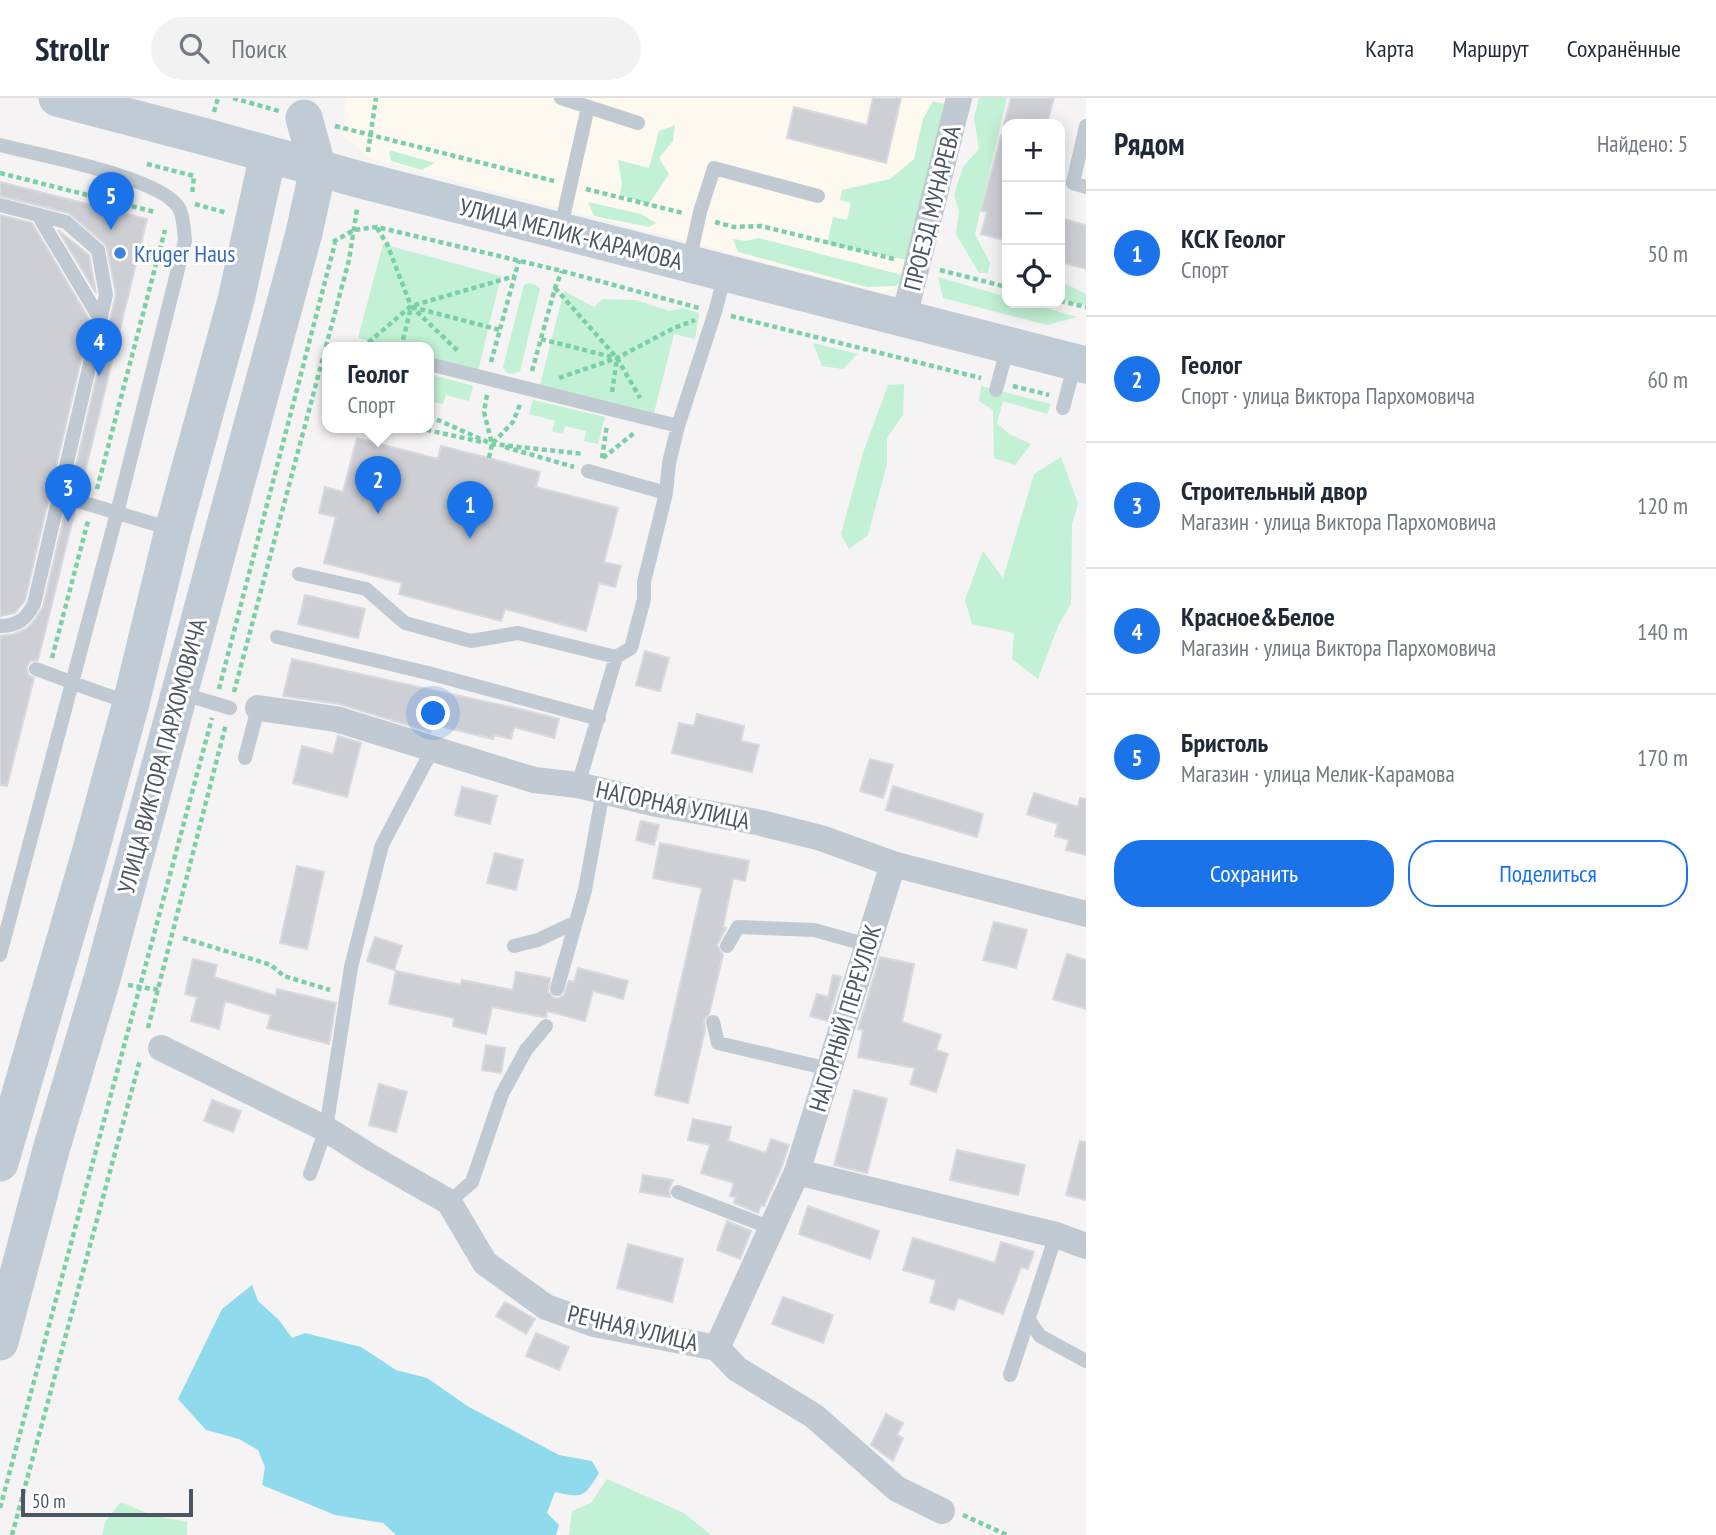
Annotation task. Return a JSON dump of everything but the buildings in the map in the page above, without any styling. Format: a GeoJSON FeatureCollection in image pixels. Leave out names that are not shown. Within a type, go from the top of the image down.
{"type":"FeatureCollection","features":[{"type":"Feature","properties":{"kind":"main road","name":"УЛИЦА МЕЛИК-КАРАМОВА"},"geometry":{"type":"LineString","coordinates":[[57,98],[318,169],[1081,363]]}},
{"type":"Feature","properties":{"kind":"main road"},"geometry":{"type":"LineString","coordinates":[[268,155],[307,108]]}},
{"type":"Feature","properties":{"kind":"main road"},"geometry":{"type":"LineString","coordinates":[[307,108],[318,169]]}},
{"type":"Feature","properties":{"kind":"main road","name":"УЛИЦА ВИКТОРА ПАРХОМОВИЧА"},"geometry":{"type":"LineString","coordinates":[[0,1163],[16,1084],[90,853],[131,703],[173,530],[236,300],[268,155]]}},
{"type":"Feature","properties":{"kind":"main road","name":"УЛИЦА ВИКТОРА ПАРХОМОВИЧА"},"geometry":{"type":"LineString","coordinates":[[0,1342],[178,693],[320,238],[318,169]]}},
{"type":"Feature","properties":{"kind":"main road"},"geometry":{"type":"LineString","coordinates":[[90,853],[132,866]]}},
{"type":"Feature","properties":{"kind":"street","name":"ПРОЕЗД МУНАРЕВА"},"geometry":{"type":"LineString","coordinates":[[904,317],[959,98]]}},
{"type":"Feature","properties":{"kind":"street","name":"НАГОРНАЯ УЛИЦА"},"geometry":{"type":"LineString","coordinates":[[258,708],[336,719],[534,780],[590,788],[657,804],[757,822],[821,838],[893,863],[1086,914]]}},
{"type":"Feature","properties":{"kind":"street","name":"НАГОРНЫЙ ПЕРЕУЛОК"},"geometry":{"type":"LineString","coordinates":[[717,1348],[797,1172],[893,863]]}},
{"type":"Feature","properties":{"kind":"street","name":"РЕЧНАЯ УЛИЦА"},"geometry":{"type":"LineString","coordinates":[[150,1045],[326,1129],[449,1202],[485,1263],[546,1307],[594,1324],[717,1348],[737,1368],[814,1416],[897,1489],[942,1511]]}},
{"type":"Feature","properties":{"kind":"street"},"geometry":{"type":"LineString","coordinates":[[797,1172],[1056,1235],[1086,1246]]}},
{"type":"Feature","properties":{"kind":"lane"},"geometry":{"type":"LineString","coordinates":[[561,98],[638,123]]}},
{"type":"Feature","properties":{"kind":"lane"},"geometry":{"type":"LineString","coordinates":[[560,231],[588,107]]}},
{"type":"Feature","properties":{"kind":"lane"},"geometry":{"type":"LineString","coordinates":[[1086,126],[1073,183],[1086,187]]}},
{"type":"Feature","properties":{"kind":"lane"},"geometry":{"type":"LineString","coordinates":[[0,145],[140,182],[170,198],[180,210],[185,241],[117,513],[0,955]]}},
{"type":"Feature","properties":{"kind":"lane"},"geometry":{"type":"LineString","coordinates":[[688,263],[714,168],[818,196]]}},
{"type":"Feature","properties":{"kind":"lane"},"geometry":{"type":"LineString","coordinates":[[0,205],[66,222],[97,250],[106,295],[34,604],[27,618],[12,626],[0,626]]}},
{"type":"Feature","properties":{"kind":"lane"},"geometry":{"type":"LineString","coordinates":[[38,215],[100,318]]}},
{"type":"Feature","properties":{"kind":"lane"},"geometry":{"type":"LineString","coordinates":[[299,574],[366,589],[405,623],[471,641],[518,633],[615,657],[631,648],[644,599],[644,582],[666,493],[669,463],[678,426],[726,272]]}},
{"type":"Feature","properties":{"kind":"lane"},"geometry":{"type":"LineString","coordinates":[[997,386],[1009,344]]}},
{"type":"Feature","properties":{"kind":"lane"},"geometry":{"type":"LineString","coordinates":[[1064,404],[1081,363]]}},
{"type":"Feature","properties":{"kind":"lane"},"geometry":{"type":"LineString","coordinates":[[434,365],[678,426]]}},
{"type":"Feature","properties":{"kind":"lane"},"geometry":{"type":"LineString","coordinates":[[588,471],[666,493]]}},
{"type":"Feature","properties":{"kind":"lane"},"geometry":{"type":"LineString","coordinates":[[78,501],[173,530]]}},
{"type":"Feature","properties":{"kind":"lane"},"geometry":{"type":"LineString","coordinates":[[277,637],[428,673],[599,719]]}},
{"type":"Feature","properties":{"kind":"lane"},"geometry":{"type":"LineString","coordinates":[[556,989],[584,890],[590,788],[599,719],[615,657]]}},
{"type":"Feature","properties":{"kind":"lane"},"geometry":{"type":"LineString","coordinates":[[37,664],[89,691],[131,703]]}},
{"type":"Feature","properties":{"kind":"lane"},"geometry":{"type":"LineString","coordinates":[[178,693],[223,705]]}},
{"type":"Feature","properties":{"kind":"lane"},"geometry":{"type":"LineString","coordinates":[[245,758],[258,708]]}},
{"type":"Feature","properties":{"kind":"lane"},"geometry":{"type":"LineString","coordinates":[[310,1174],[326,1129],[351,967],[382,845],[433,748]]}},
{"type":"Feature","properties":{"kind":"lane"},"geometry":{"type":"LineString","coordinates":[[514,946],[538,940],[576,922]]}},
{"type":"Feature","properties":{"kind":"lane"},"geometry":{"type":"LineString","coordinates":[[727,946],[738,927],[814,930],[868,945]]}},
{"type":"Feature","properties":{"kind":"lane"},"geometry":{"type":"LineString","coordinates":[[713,1022],[718,1043],[829,1069]]}},
{"type":"Feature","properties":{"kind":"lane"},"geometry":{"type":"LineString","coordinates":[[449,1202],[472,1182],[502,1094],[526,1050],[546,1026]]}},
{"type":"Feature","properties":{"kind":"lane"},"geometry":{"type":"LineString","coordinates":[[678,1192],[771,1228]]}},
{"type":"Feature","properties":{"kind":"lane"},"geometry":{"type":"LineString","coordinates":[[1010,1375],[1056,1235]]}},
{"type":"Feature","properties":{"kind":"lane"},"geometry":{"type":"LineString","coordinates":[[1028,1319],[1040,1336],[1086,1361]]}},
{"type":"Feature","properties":{"kind":"path"},"geometry":{"type":"LineString","coordinates":[[233,98],[307,108],[570,186],[734,227],[761,226],[1002,286]]}},
{"type":"Feature","properties":{"kind":"path"},"geometry":{"type":"LineString","coordinates":[[0,173],[156,213]]}},
{"type":"Feature","properties":{"kind":"path"},"geometry":{"type":"LineString","coordinates":[[192,203],[254,221]]}},
{"type":"Feature","properties":{"kind":"path"},"geometry":{"type":"LineString","coordinates":[[376,227],[387,244],[411,306],[487,379]]}},
{"type":"Feature","properties":{"kind":"path"},"geometry":{"type":"LineString","coordinates":[[12,1535],[150,1045],[320,238],[376,227],[562,271],[1064,404]]}},
{"type":"Feature","properties":{"kind":"path"},"geometry":{"type":"LineString","coordinates":[[37,664],[52,660],[165,229]]}},
{"type":"Feature","properties":{"kind":"path"},"geometry":{"type":"LineString","coordinates":[[326,342],[349,260],[354,230]]}},
{"type":"Feature","properties":{"kind":"path"},"geometry":{"type":"LineString","coordinates":[[489,458],[492,444],[484,412],[487,379],[519,260]]}},
{"type":"Feature","properties":{"kind":"path"},"geometry":{"type":"LineString","coordinates":[[492,444],[513,422],[528,388],[562,271]]}},
{"type":"Feature","properties":{"kind":"path"},"geometry":{"type":"LineString","coordinates":[[369,342],[411,306],[514,276]]}},
{"type":"Feature","properties":{"kind":"path"},"geometry":{"type":"LineString","coordinates":[[555,288],[617,358],[652,419],[602,459]]}},
{"type":"Feature","properties":{"kind":"path"},"geometry":{"type":"LineString","coordinates":[[1065,302],[1086,307]]}},
{"type":"Feature","properties":{"kind":"path"},"geometry":{"type":"LineString","coordinates":[[411,306],[499,330]]}},
{"type":"Feature","properties":{"kind":"path"},"geometry":{"type":"LineString","coordinates":[[402,342],[411,306]]}},
{"type":"Feature","properties":{"kind":"path"},"geometry":{"type":"LineString","coordinates":[[528,388],[617,358],[674,328],[715,312]]}},
{"type":"Feature","properties":{"kind":"path"},"geometry":{"type":"LineString","coordinates":[[541,339],[617,358]]}},
{"type":"Feature","properties":{"kind":"path"},"geometry":{"type":"LineString","coordinates":[[0,1508],[322,355]]}},
{"type":"Feature","properties":{"kind":"path"},"geometry":{"type":"LineString","coordinates":[[434,418],[492,444],[582,453]]}},
{"type":"Feature","properties":{"kind":"path"},"geometry":{"type":"LineString","coordinates":[[434,431],[492,444],[588,471]]}},
{"type":"Feature","properties":{"kind":"path"},"geometry":{"type":"LineString","coordinates":[[183,939],[271,965],[284,976],[348,995]]}},
{"type":"Feature","properties":{"kind":"path"},"geometry":{"type":"LineString","coordinates":[[942,1511],[964,1515],[1007,1535]]}},
{"type":"Feature","properties":{"kind":"shaded area"},"geometry":{"type":"Polygon","coordinates":[[[345,98],[948,98],[904,284],[883,293],[369,158],[344,136],[345,98]]]}},
{"type":"Feature","properties":{"kind":"green space"},"geometry":{"type":"Polygon","coordinates":[[[979,98],[1007,98],[975,234],[990,263],[988,273],[979,273],[956,234],[959,211],[954,195],[963,167],[979,149],[974,118],[979,98]]]}},
{"type":"Feature","properties":{"kind":"green space"},"geometry":{"type":"Polygon","coordinates":[[[933,101],[944,104],[907,260],[827,244],[833,217],[847,220],[851,203],[840,200],[842,190],[890,179],[914,159],[923,119],[933,101]]]}},
{"type":"Feature","properties":{"kind":"green space"},"geometry":{"type":"Polygon","coordinates":[[[675,125],[673,141],[659,158],[669,174],[649,204],[620,195],[622,183],[618,160],[649,168],[659,131],[675,125]]]}},
{"type":"Feature","properties":{"kind":"green space"},"geometry":{"type":"Polygon","coordinates":[[[389,150],[435,163],[422,170],[391,161],[389,150]]]}},
{"type":"Feature","properties":{"kind":"green space"},"geometry":{"type":"Polygon","coordinates":[[[588,202],[641,214],[656,223],[649,227],[594,216],[588,202]]]}},
{"type":"Feature","properties":{"kind":"green space"},"geometry":{"type":"Polygon","coordinates":[[[759,238],[906,276],[896,286],[867,287],[738,252],[733,239],[746,241],[759,238]]]}},
{"type":"Feature","properties":{"kind":"green space"},"geometry":{"type":"Polygon","coordinates":[[[383,244],[501,276],[478,371],[434,358],[434,342],[373,342],[358,338],[383,244]]]}},
{"type":"Feature","properties":{"kind":"green space"},"geometry":{"type":"Polygon","coordinates":[[[938,277],[1002,296],[1002,308],[1046,308],[1077,317],[1047,325],[943,298],[938,277]]]}},
{"type":"Feature","properties":{"kind":"green space"},"geometry":{"type":"Polygon","coordinates":[[[529,283],[540,289],[520,371],[507,373],[503,367],[524,285],[529,283]]]}},
{"type":"Feature","properties":{"kind":"green space"},"geometry":{"type":"Polygon","coordinates":[[[1065,285],[1086,294],[1086,304],[1065,300],[1065,285]]]}},
{"type":"Feature","properties":{"kind":"green space"},"geometry":{"type":"Polygon","coordinates":[[[564,291],[594,307],[602,299],[636,300],[669,311],[683,308],[699,313],[695,339],[674,334],[654,413],[540,385],[564,291]]]}},
{"type":"Feature","properties":{"kind":"green space"},"geometry":{"type":"Polygon","coordinates":[[[813,343],[858,354],[843,369],[822,366],[813,343]]]}},
{"type":"Feature","properties":{"kind":"green space"},"geometry":{"type":"Polygon","coordinates":[[[434,375],[473,386],[469,401],[446,395],[443,404],[434,402],[434,375]]]}},
{"type":"Feature","properties":{"kind":"green space"},"geometry":{"type":"Polygon","coordinates":[[[904,384],[903,415],[887,438],[887,464],[868,535],[849,549],[841,534],[863,453],[888,385],[904,384]]]}},
{"type":"Feature","properties":{"kind":"green space"},"geometry":{"type":"Polygon","coordinates":[[[981,386],[1051,404],[1047,414],[1003,401],[997,423],[1009,434],[1031,444],[1015,465],[994,458],[993,410],[979,401],[981,386]]]}},
{"type":"Feature","properties":{"kind":"green space"},"geometry":{"type":"Polygon","coordinates":[[[533,400],[605,417],[598,444],[584,441],[586,431],[565,426],[563,434],[552,431],[555,421],[529,414],[533,400]]]}},
{"type":"Feature","properties":{"kind":"green space"},"geometry":{"type":"Polygon","coordinates":[[[1061,457],[1078,504],[1072,524],[1071,604],[1059,624],[1038,679],[1012,659],[1014,633],[972,624],[965,600],[983,551],[1003,578],[1034,474],[1061,457]]]}},
{"type":"Feature","properties":{"kind":"green space"},"geometry":{"type":"Polygon","coordinates":[[[607,1479],[684,1513],[711,1535],[569,1535],[572,1511],[591,1503],[607,1479]]]}},
{"type":"Feature","properties":{"kind":"green space"},"geometry":{"type":"Polygon","coordinates":[[[121,1502],[151,1515],[187,1522],[187,1535],[102,1535],[105,1522],[121,1502]]]}},
{"type":"Feature","properties":{"kind":"water"},"geometry":{"type":"Polygon","coordinates":[[[252,1285],[258,1301],[279,1320],[292,1338],[305,1333],[361,1347],[396,1370],[427,1378],[469,1407],[559,1455],[592,1461],[599,1473],[582,1494],[555,1492],[547,1513],[559,1525],[556,1535],[396,1535],[383,1523],[335,1515],[262,1485],[265,1467],[258,1450],[239,1439],[206,1430],[178,1399],[222,1309],[252,1285]]]}},
{"type":"Feature","properties":{"kind":"place","name":"Бристоль"},"geometry":{"type":"Point","coordinates":[111,230]}},
{"type":"Feature","properties":{"kind":"place","name":"Kruger Haus"},"geometry":{"type":"Point","coordinates":[120,253]}},
{"type":"Feature","properties":{"kind":"place","name":"Красное&Белое"},"geometry":{"type":"Point","coordinates":[99,376]}},
{"type":"Feature","properties":{"kind":"place","name":"Геолог"},"geometry":{"type":"Point","coordinates":[378,514]}},
{"type":"Feature","properties":{"kind":"place","name":"Строительный двор"},"geometry":{"type":"Point","coordinates":[68,522]}},
{"type":"Feature","properties":{"kind":"place","name":"КСК Геолог"},"geometry":{"type":"Point","coordinates":[470,539]}}]}
